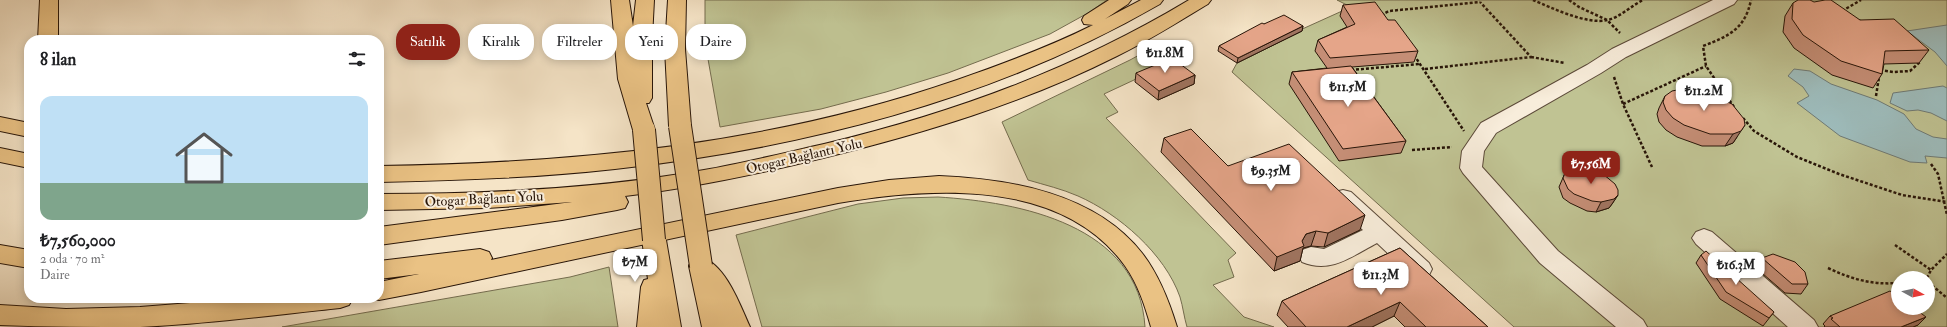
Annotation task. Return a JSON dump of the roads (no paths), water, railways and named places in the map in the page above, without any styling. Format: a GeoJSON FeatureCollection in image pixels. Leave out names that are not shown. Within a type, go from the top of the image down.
{"type":"FeatureCollection","features":[{"type":"Feature","properties":{"kind":"main road"},"geometry":{"type":"LineString","coordinates":[[48,35],[49,0]]}},
{"type":"Feature","properties":{"kind":"main road"},"geometry":{"type":"LineString","coordinates":[[620,0],[624,26],[625,62],[628,79],[644,130]]}},
{"type":"Feature","properties":{"kind":"main road"},"geometry":{"type":"LineString","coordinates":[[644,0],[642,38],[644,130],[654,240],[668,327]]}},
{"type":"Feature","properties":{"kind":"main road"},"geometry":{"type":"LineString","coordinates":[[677,0],[675,49],[680,126],[701,266],[715,327]]}},
{"type":"Feature","properties":{"kind":"main road"},"geometry":{"type":"LineString","coordinates":[[968,84],[993,67],[1080,26],[1122,0]]}},
{"type":"Feature","properties":{"kind":"main road","name":"Otogar Bağlantı Yolu"},"geometry":{"type":"LineString","coordinates":[[384,174],[453,173],[561,168],[627,161],[722,147],[832,124],[894,108],[968,84],[1044,56],[1102,30],[1154,0]]}},
{"type":"Feature","properties":{"kind":"main road","name":"Otogar Bağlantı Yolu"},"geometry":{"type":"LineString","coordinates":[[384,202],[466,202],[557,195],[668,183],[737,171],[854,144],[902,131],[996,101],[1113,50],[1202,0]]}},
{"type":"Feature","properties":{"kind":"main road"},"geometry":{"type":"LineString","coordinates":[[0,124],[24,129]]}},
{"type":"Feature","properties":{"kind":"main road"},"geometry":{"type":"LineString","coordinates":[[0,155],[24,160]]}},
{"type":"Feature","properties":{"kind":"main road"},"geometry":{"type":"LineString","coordinates":[[384,164],[453,173]]}},
{"type":"Feature","properties":{"kind":"main road"},"geometry":{"type":"LineString","coordinates":[[384,235],[562,212],[631,200],[662,194],[737,171]]}},
{"type":"Feature","properties":{"kind":"main road"},"geometry":{"type":"LineString","coordinates":[[384,290],[446,279],[616,240],[836,195],[888,188],[943,185],[999,190],[1026,195],[1063,206],[1095,223],[1118,241],[1140,269],[1155,296],[1164,327]]}},
{"type":"Feature","properties":{"kind":"main road"},"geometry":{"type":"LineString","coordinates":[[384,269],[616,240]]}},
{"type":"Feature","properties":{"kind":"main road"},"geometry":{"type":"LineString","coordinates":[[650,327],[653,291],[654,240]]}},
{"type":"Feature","properties":{"kind":"main road"},"geometry":{"type":"LineString","coordinates":[[0,251],[24,252]]}},
{"type":"Feature","properties":{"kind":"main road"},"geometry":{"type":"LineString","coordinates":[[0,254],[24,258]]}},
{"type":"Feature","properties":{"kind":"main road"},"geometry":{"type":"LineString","coordinates":[[701,266],[720,289],[737,327]]}},
{"type":"Feature","properties":{"kind":"main road"},"geometry":{"type":"LineString","coordinates":[[0,315],[66,319],[140,317],[215,312],[295,303]]}},
{"type":"Feature","properties":{"kind":"lane"},"geometry":{"type":"LineString","coordinates":[[1634,327],[1549,257],[1472,159],[1488,128],[1609,59],[1728,0]]}},
{"type":"Feature","properties":{"kind":"lane"},"geometry":{"type":"LineString","coordinates":[[1329,185],[1437,285]]}},
{"type":"Feature","properties":{"kind":"lane"},"geometry":{"type":"LineString","coordinates":[[1312,256],[1316,258],[1327,258],[1380,232]]}},
{"type":"Feature","properties":{"kind":"lane"},"geometry":{"type":"LineString","coordinates":[[1704,238],[1805,327]]}},
{"type":"Feature","properties":{"kind":"water"},"geometry":{"type":"Polygon","coordinates":[[[1947,25],[1947,66],[1935,52],[1907,31],[1947,25]]]}},
{"type":"Feature","properties":{"kind":"water"},"geometry":{"type":"Polygon","coordinates":[[[1794,69],[1810,71],[1831,84],[1877,100],[1904,114],[1916,129],[1933,137],[1947,139],[1947,158],[1925,156],[1927,163],[1910,162],[1840,136],[1797,103],[1809,96],[1803,87],[1788,76],[1794,69]]]}},
{"type":"Feature","properties":{"kind":"water"},"geometry":{"type":"Polygon","coordinates":[[[1943,86],[1947,88],[1947,121],[1931,113],[1918,110],[1907,111],[1890,103],[1893,93],[1943,86]]]}}]}
